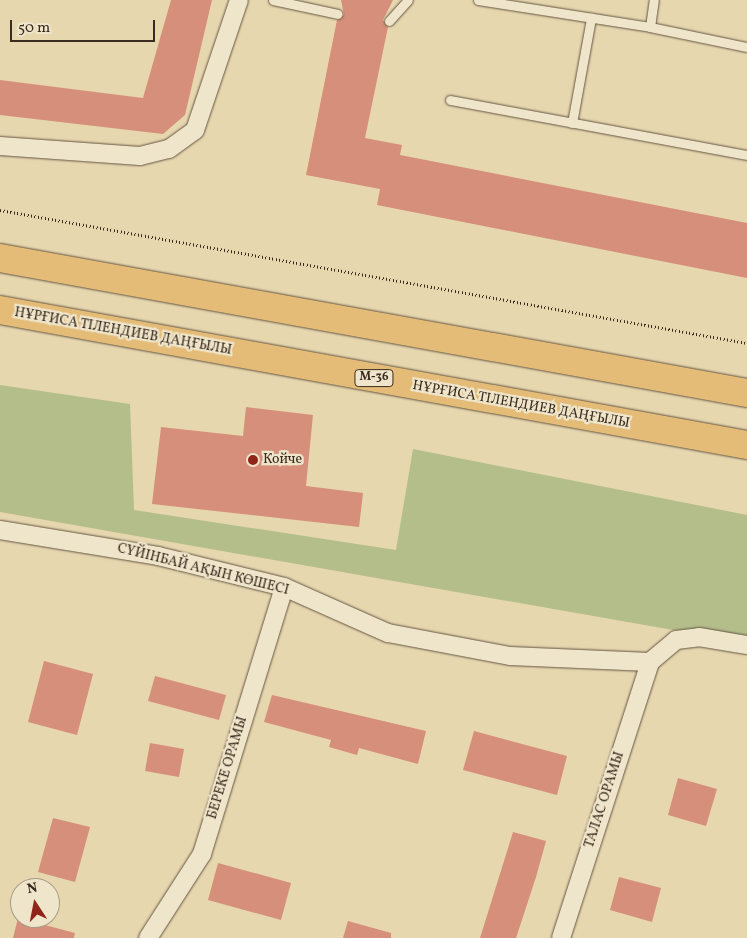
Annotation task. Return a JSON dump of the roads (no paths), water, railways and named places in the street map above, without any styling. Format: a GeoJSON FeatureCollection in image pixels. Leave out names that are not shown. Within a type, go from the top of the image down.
{"type":"FeatureCollection","features":[{"type":"Feature","properties":{"kind":"main road"},"geometry":{"type":"LineString","coordinates":[[0,258],[747,393]]}},
{"type":"Feature","properties":{"kind":"main road","name":"НҰРҒИСА ТІЛЕНДИЕВ ДАҢҒЫЛЫ"},"geometry":{"type":"LineString","coordinates":[[0,310],[747,446]]}},
{"type":"Feature","properties":{"kind":"street"},"geometry":{"type":"LineString","coordinates":[[0,146],[140,156],[169,149],[195,130],[239,0]]}},
{"type":"Feature","properties":{"kind":"street","name":"СҮЙІНБАЙ АҚЫН КӨШЕСІ"},"geometry":{"type":"LineString","coordinates":[[0,530],[158,556],[284,587],[388,633],[510,656],[650,662]]}},
{"type":"Feature","properties":{"kind":"street","name":"БЕРЕКЕ ОРАМЫ"},"geometry":{"type":"LineString","coordinates":[[148,938],[202,854],[284,587]]}},
{"type":"Feature","properties":{"kind":"street"},"geometry":{"type":"LineString","coordinates":[[650,662],[676,640],[699,637],[747,646]]}},
{"type":"Feature","properties":{"kind":"street","name":"ТАЛАС ОРАМЫ"},"geometry":{"type":"LineString","coordinates":[[561,938],[650,662]]}},
{"type":"Feature","properties":{"kind":"lane"},"geometry":{"type":"LineString","coordinates":[[273,0],[338,14]]}},
{"type":"Feature","properties":{"kind":"lane"},"geometry":{"type":"LineString","coordinates":[[389,21],[408,0]]}},
{"type":"Feature","properties":{"kind":"lane"},"geometry":{"type":"LineString","coordinates":[[478,0],[650,27],[747,48]]}},
{"type":"Feature","properties":{"kind":"lane"},"geometry":{"type":"LineString","coordinates":[[542,11],[544,0]]}},
{"type":"Feature","properties":{"kind":"lane"},"geometry":{"type":"LineString","coordinates":[[650,27],[654,0]]}},
{"type":"Feature","properties":{"kind":"lane"},"geometry":{"type":"LineString","coordinates":[[572,123],[591,18]]}},
{"type":"Feature","properties":{"kind":"lane"},"geometry":{"type":"LineString","coordinates":[[450,100],[747,155]]}},
{"type":"Feature","properties":{"kind":"place","name":"Койче"},"geometry":{"type":"Point","coordinates":[253,460]}}]}
